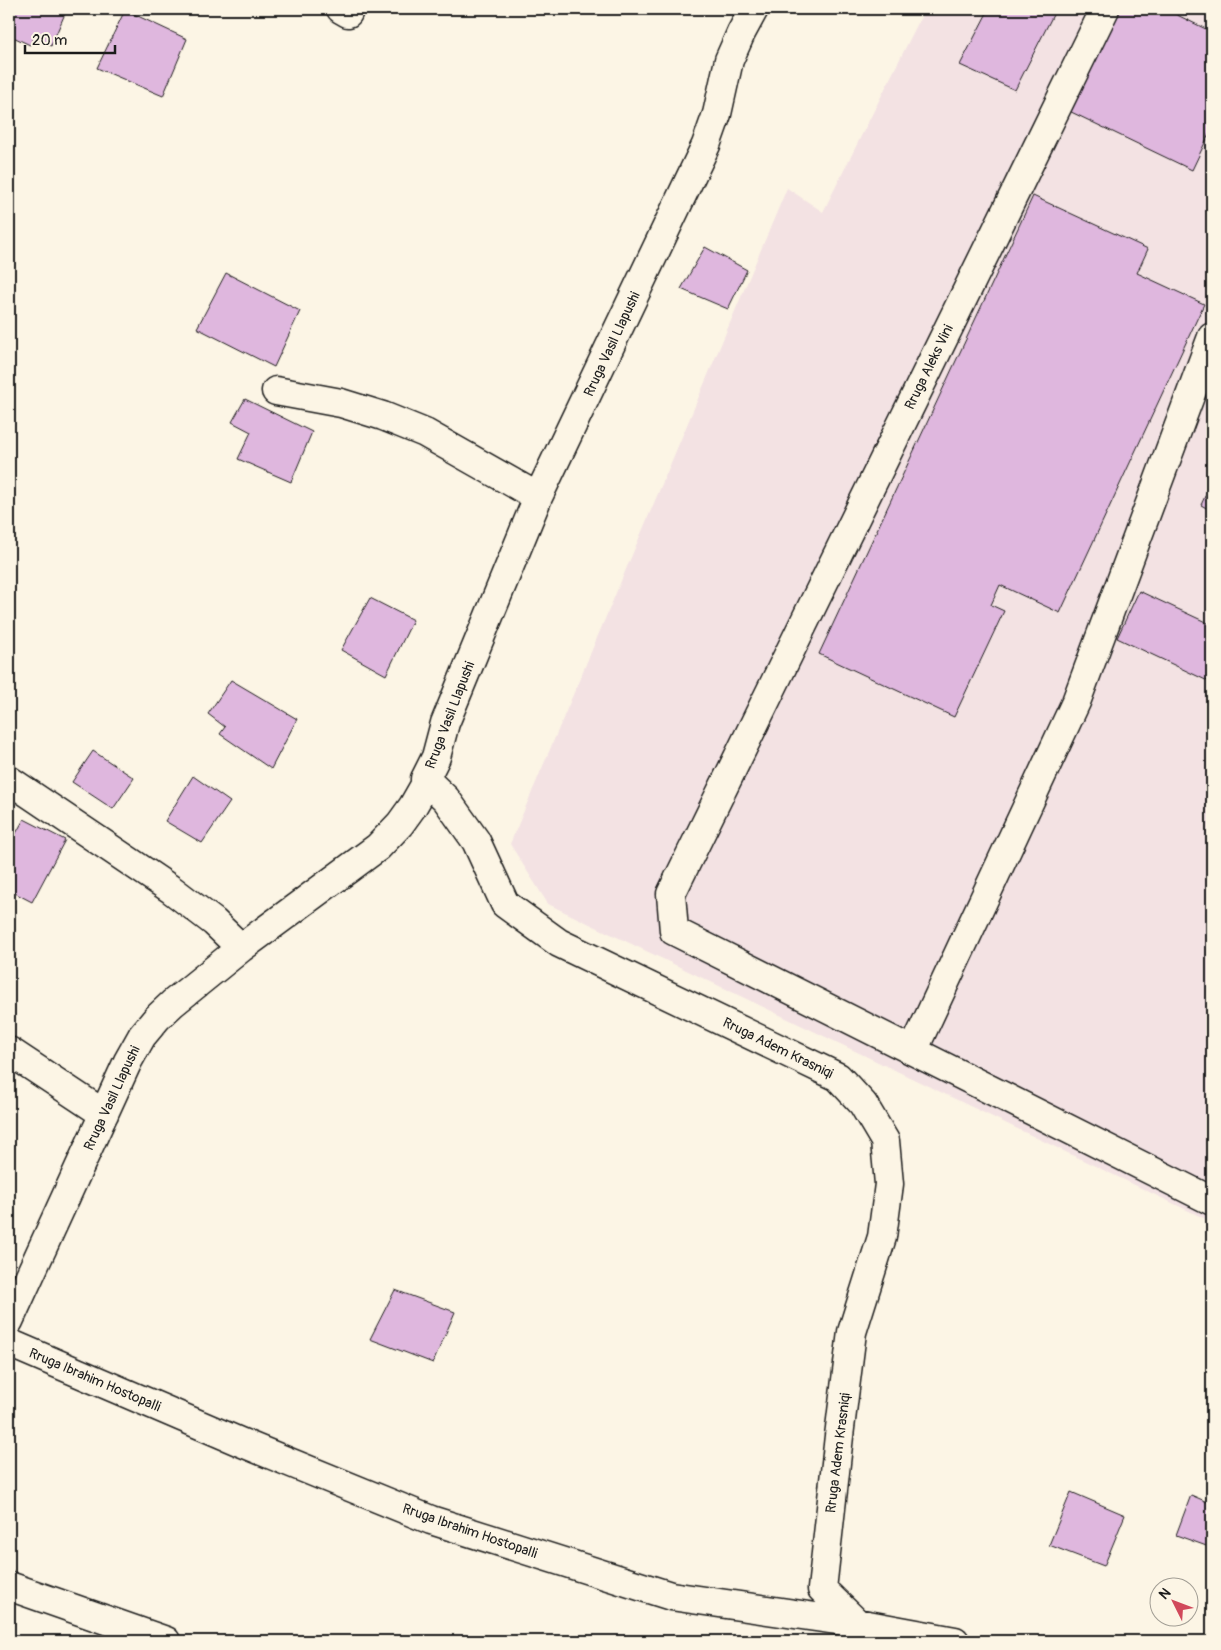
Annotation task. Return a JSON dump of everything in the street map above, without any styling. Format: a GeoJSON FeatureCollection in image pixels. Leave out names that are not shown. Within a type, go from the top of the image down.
{"type":"FeatureCollection","features":[{"type":"Feature","properties":{"kind":"street","name":"Rruga Vasil Llapushi"},"geometry":{"type":"LineString","coordinates":[[9,1321],[128,1061],[142,1036],[173,1003],[241,948],[378,847],[400,824],[425,785],[425,779],[436,757],[445,723],[538,497],[706,145],[717,114],[729,60],[740,33],[754,9]]}},
{"type":"Feature","properties":{"kind":"street","name":"Rruga Aleks Vini"},"geometry":{"type":"LineString","coordinates":[[913,1051],[674,931],[671,894],[1105,9]]}},
{"type":"Feature","properties":{"kind":"street"},"geometry":{"type":"LineString","coordinates":[[1212,337],[1076,702],[913,1051],[1212,1200]]}},
{"type":"Feature","properties":{"kind":"street"},"geometry":{"type":"LineString","coordinates":[[276,391],[341,403],[383,416],[426,433],[538,497]]}},
{"type":"Feature","properties":{"kind":"street","name":"Rruga Adem Krasniqi"},"geometry":{"type":"LineString","coordinates":[[425,779],[446,799],[476,841],[505,904],[559,943],[838,1077],[863,1104],[885,1141],[889,1184],[882,1237],[852,1332],[822,1589],[854,1632]]}},
{"type":"Feature","properties":{"kind":"street"},"geometry":{"type":"LineString","coordinates":[[9,780],[172,890],[214,922],[241,948]]}},
{"type":"Feature","properties":{"kind":"street"},"geometry":{"type":"LineString","coordinates":[[9,1051],[104,1114]]}},
{"type":"Feature","properties":{"kind":"street","name":"Rruga Ibrahim Hostopalli"},"geometry":{"type":"LineString","coordinates":[[9,1343],[240,1442],[431,1520],[671,1596],[854,1632],[955,1641]]}},
{"type":"Feature","properties":{"kind":"street"},"geometry":{"type":"LineString","coordinates":[[9,1586],[166,1641]]}},
{"type":"Feature","properties":{"kind":"shaded area"},"geometry":{"type":"Polygon","coordinates":[[[925,9],[1212,9],[1212,1222],[548,904],[510,844],[787,188],[823,212],[925,9]]]}},
{"type":"Feature","properties":{"kind":"building"},"geometry":{"type":"Polygon","coordinates":[[[9,9],[67,9],[51,46],[34,38],[30,45],[9,35],[15,26],[9,22],[9,9]]]}},
{"type":"Feature","properties":{"kind":"building"},"geometry":{"type":"Polygon","coordinates":[[[989,9],[1056,9],[1015,90],[960,65],[989,9]]]}},
{"type":"Feature","properties":{"kind":"building"},"geometry":{"type":"Polygon","coordinates":[[[1117,9],[1165,9],[1212,32],[1212,128],[1192,170],[1067,110],[1117,9]]]}},
{"type":"Feature","properties":{"kind":"building"},"geometry":{"type":"Polygon","coordinates":[[[125,10],[187,39],[163,96],[97,68],[125,10]]]}},
{"type":"Feature","properties":{"kind":"building"},"geometry":{"type":"Polygon","coordinates":[[[1033,196],[1148,249],[1137,273],[1204,304],[1060,613],[1000,585],[991,605],[1004,611],[954,717],[819,654],[1033,196]]]}},
{"type":"Feature","properties":{"kind":"building"},"geometry":{"type":"Polygon","coordinates":[[[705,247],[747,270],[728,309],[681,289],[705,247]]]}},
{"type":"Feature","properties":{"kind":"building"},"geometry":{"type":"Polygon","coordinates":[[[226,273],[300,311],[274,367],[197,328],[226,273]]]}},
{"type":"Feature","properties":{"kind":"building"},"geometry":{"type":"Polygon","coordinates":[[[245,399],[312,432],[291,482],[238,459],[251,432],[232,422],[245,399]]]}},
{"type":"Feature","properties":{"kind":"building"},"geometry":{"type":"Polygon","coordinates":[[[1212,481],[1212,511],[1201,505],[1212,481]]]}},
{"type":"Feature","properties":{"kind":"building"},"geometry":{"type":"Polygon","coordinates":[[[1139,591],[1212,625],[1212,683],[1117,638],[1139,591]]]}},
{"type":"Feature","properties":{"kind":"building"},"geometry":{"type":"Polygon","coordinates":[[[370,598],[413,620],[386,675],[341,650],[370,598]]]}},
{"type":"Feature","properties":{"kind":"building"},"geometry":{"type":"Polygon","coordinates":[[[231,680],[297,719],[271,769],[220,734],[225,727],[208,714],[231,680]]]}},
{"type":"Feature","properties":{"kind":"building"},"geometry":{"type":"Polygon","coordinates":[[[93,751],[134,778],[113,809],[72,782],[93,751]]]}},
{"type":"Feature","properties":{"kind":"building"},"geometry":{"type":"Polygon","coordinates":[[[193,776],[230,802],[202,843],[165,821],[193,776]]]}},
{"type":"Feature","properties":{"kind":"building"},"geometry":{"type":"Polygon","coordinates":[[[24,819],[65,840],[32,902],[9,890],[9,846],[24,819]]]}},
{"type":"Feature","properties":{"kind":"building"},"geometry":{"type":"Polygon","coordinates":[[[395,1290],[455,1312],[433,1363],[370,1339],[395,1290]]]}},
{"type":"Feature","properties":{"kind":"building"},"geometry":{"type":"Polygon","coordinates":[[[1071,1492],[1125,1515],[1104,1566],[1049,1545],[1071,1492]]]}},
{"type":"Feature","properties":{"kind":"building"},"geometry":{"type":"Polygon","coordinates":[[[1191,1495],[1212,1504],[1212,1548],[1176,1535],[1191,1495]]]}}]}
